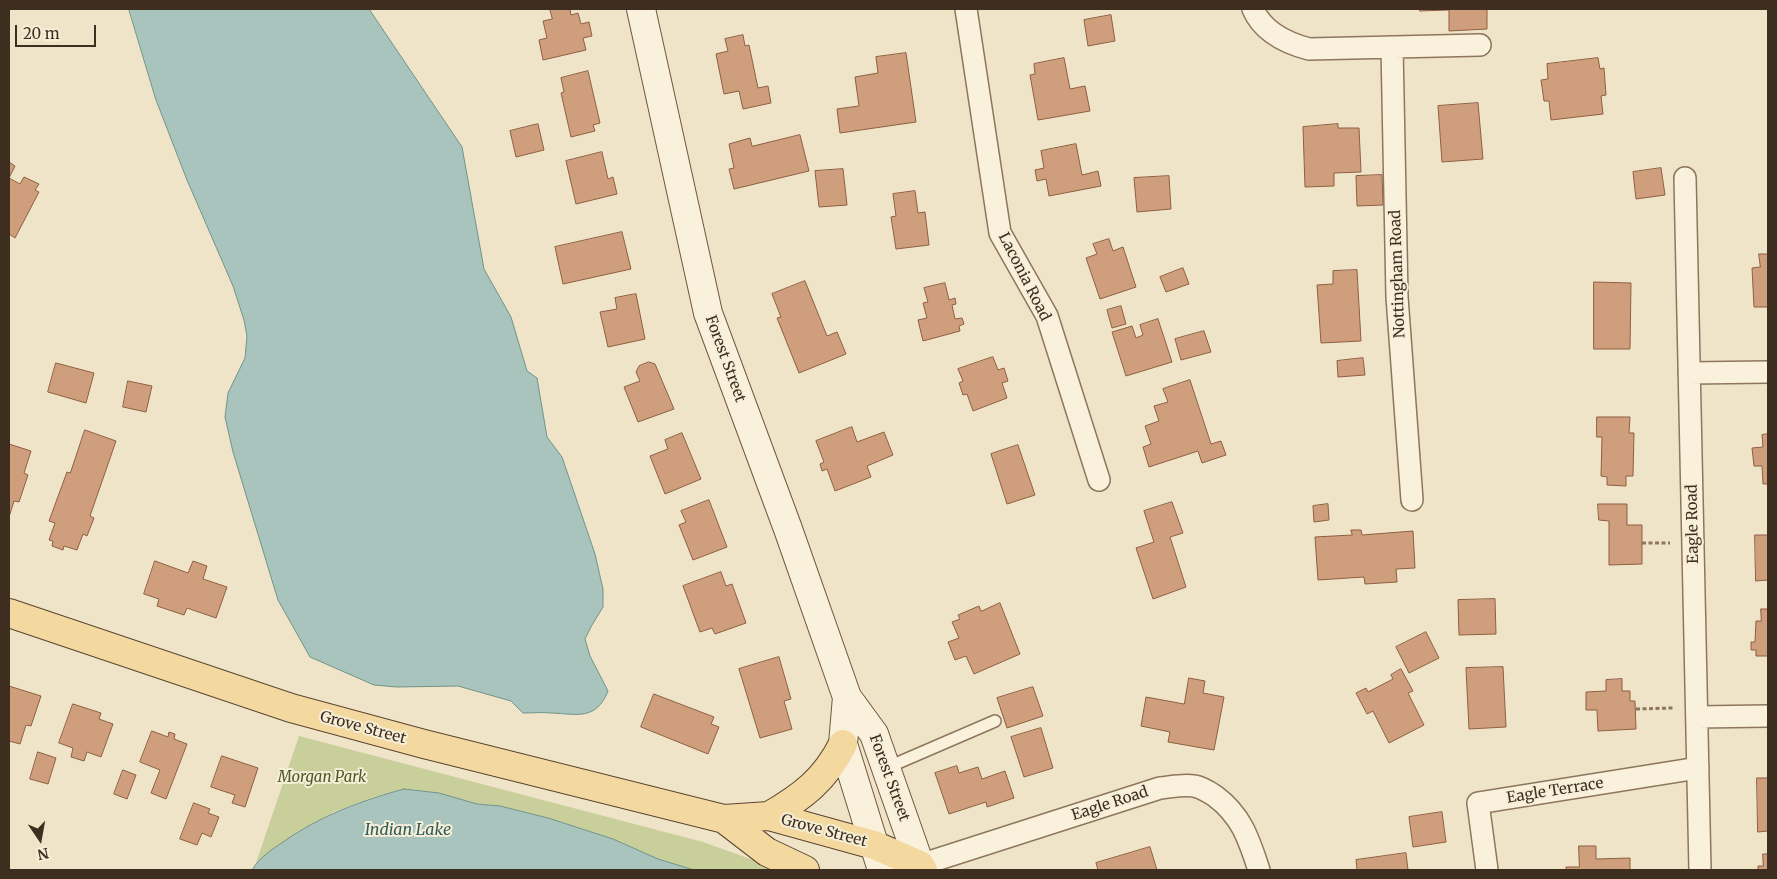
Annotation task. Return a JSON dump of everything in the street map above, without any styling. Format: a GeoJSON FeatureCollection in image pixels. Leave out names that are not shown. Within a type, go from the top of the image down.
{"type":"FeatureCollection","features":[{"type":"Feature","properties":{"kind":"main road","name":"Forest Street"},"geometry":{"type":"LineString","coordinates":[[641,9],[708,313],[788,529],[847,697],[874,734],[916,869]]}},
{"type":"Feature","properties":{"kind":"main road","name":"Grove Street"},"geometry":{"type":"LineString","coordinates":[[9,613],[292,708],[424,744],[724,819],[769,816],[878,858],[916,869]]}},
{"type":"Feature","properties":{"kind":"main road","name":"Forest Street"},"geometry":{"type":"LineString","coordinates":[[847,697],[843,744],[878,858]]}},
{"type":"Feature","properties":{"kind":"main road"},"geometry":{"type":"LineString","coordinates":[[769,816],[811,788],[835,760],[843,744]]}},
{"type":"Feature","properties":{"kind":"main road","name":"Grove Street"},"geometry":{"type":"LineString","coordinates":[[724,819],[767,852],[805,870]]}},
{"type":"Feature","properties":{"kind":"street","name":"Laconia Road"},"geometry":{"type":"LineString","coordinates":[[966,9],[1000,233],[1046,316],[1099,480]]}},
{"type":"Feature","properties":{"kind":"street"},"geometry":{"type":"LineString","coordinates":[[1253,9],[1260,22],[1266,28],[1284,40],[1302,48],[1480,45]]}},
{"type":"Feature","properties":{"kind":"street","name":"Nottingham Road"},"geometry":{"type":"LineString","coordinates":[[1392,47],[1397,297],[1412,500]]}},
{"type":"Feature","properties":{"kind":"street","name":"Eagle Road"},"geometry":{"type":"LineString","coordinates":[[1685,178],[1700,870]]}},
{"type":"Feature","properties":{"kind":"street"},"geometry":{"type":"LineString","coordinates":[[1690,373],[1768,372]]}},
{"type":"Feature","properties":{"kind":"street"},"geometry":{"type":"LineString","coordinates":[[1697,712],[1768,716]]}},
{"type":"Feature","properties":{"kind":"street","name":"Eagle Terrace"},"geometry":{"type":"LineString","coordinates":[[1487,870],[1478,803],[1698,768]]}},
{"type":"Feature","properties":{"kind":"street","name":"Eagle Road"},"geometry":{"type":"LineString","coordinates":[[916,869],[1160,788],[1184,785],[1204,789],[1235,814],[1248,838],[1259,870]]}},
{"type":"Feature","properties":{"kind":"lane"},"geometry":{"type":"LineString","coordinates":[[886,768],[995,721]]}},
{"type":"Feature","properties":{"kind":"path"},"geometry":{"type":"LineString","coordinates":[[1636,709],[1697,712]]}},
{"type":"Feature","properties":{"kind":"green space","name":"Morgan Park"},"geometry":{"type":"Polygon","coordinates":[[[299,736],[703,842],[777,870],[694,870],[658,859],[613,839],[548,818],[500,806],[477,804],[439,793],[410,789],[374,797],[334,812],[296,833],[256,863],[299,736]]]}},
{"type":"Feature","properties":{"kind":"water"},"geometry":{"type":"Polygon","coordinates":[[[129,9],[369,9],[462,147],[484,269],[511,317],[527,371],[537,378],[547,437],[562,457],[595,554],[603,589],[603,607],[585,639],[590,656],[608,691],[603,701],[592,711],[585,714],[523,713],[511,701],[458,686],[397,687],[374,685],[310,657],[278,600],[233,452],[225,417],[228,393],[245,358],[247,336],[244,320],[233,286],[187,180],[156,100],[129,9]]]}},
{"type":"Feature","properties":{"kind":"water","name":"Indian Lake"},"geometry":{"type":"Polygon","coordinates":[[[404,789],[439,793],[477,804],[500,806],[548,818],[613,839],[658,859],[694,870],[252,870],[270,851],[311,824],[356,804],[404,789]]]}},
{"type":"Feature","properties":{"kind":"building"},"geometry":{"type":"Polygon","coordinates":[[[550,9],[570,9],[571,15],[578,13],[581,24],[589,22],[592,36],[583,38],[586,50],[543,60],[539,40],[547,38],[543,21],[552,19],[550,9]]]}},
{"type":"Feature","properties":{"kind":"building"},"geometry":{"type":"Polygon","coordinates":[[[1420,9],[1487,9],[1487,29],[1449,31],[1449,10],[1420,11],[1420,9]]]}},
{"type":"Feature","properties":{"kind":"building"},"geometry":{"type":"Polygon","coordinates":[[[1111,15],[1115,41],[1088,46],[1084,20],[1111,15]]]}},
{"type":"Feature","properties":{"kind":"building"},"geometry":{"type":"Polygon","coordinates":[[[743,35],[745,46],[749,45],[758,88],[768,86],[771,103],[743,109],[739,91],[724,94],[716,54],[728,51],[725,39],[743,35]]]}},
{"type":"Feature","properties":{"kind":"building"},"geometry":{"type":"Polygon","coordinates":[[[906,53],[916,122],[840,133],[837,109],[859,106],[855,77],[878,73],[876,57],[906,53]]]}},
{"type":"Feature","properties":{"kind":"building"},"geometry":{"type":"Polygon","coordinates":[[[1064,58],[1070,89],[1085,86],[1090,111],[1038,120],[1030,75],[1035,74],[1034,64],[1064,58]]]}},
{"type":"Feature","properties":{"kind":"building"},"geometry":{"type":"Polygon","coordinates":[[[1598,58],[1600,69],[1604,68],[1606,95],[1601,96],[1603,114],[1551,120],[1549,101],[1544,101],[1541,80],[1548,79],[1547,64],[1598,58]]]}},
{"type":"Feature","properties":{"kind":"building"},"geometry":{"type":"Polygon","coordinates":[[[588,71],[600,123],[593,125],[595,131],[571,137],[561,93],[564,92],[561,78],[588,71]]]}},
{"type":"Feature","properties":{"kind":"building"},"geometry":{"type":"Polygon","coordinates":[[[1478,103],[1483,159],[1442,162],[1438,106],[1478,103]]]}},
{"type":"Feature","properties":{"kind":"building"},"geometry":{"type":"Polygon","coordinates":[[[538,124],[544,150],[516,157],[510,131],[538,124]]]}},
{"type":"Feature","properties":{"kind":"building"},"geometry":{"type":"Polygon","coordinates":[[[1338,124],[1338,128],[1359,128],[1361,172],[1334,173],[1334,186],[1305,187],[1303,127],[1338,124]]]}},
{"type":"Feature","properties":{"kind":"building"},"geometry":{"type":"Polygon","coordinates":[[[800,135],[809,171],[734,189],[729,169],[734,168],[729,144],[750,138],[752,146],[800,135]]]}},
{"type":"Feature","properties":{"kind":"building"},"geometry":{"type":"Polygon","coordinates":[[[1076,144],[1082,175],[1098,171],[1101,186],[1049,196],[1046,179],[1037,181],[1035,170],[1044,168],[1041,151],[1076,144]]]}},
{"type":"Feature","properties":{"kind":"building"},"geometry":{"type":"Polygon","coordinates":[[[602,152],[608,179],[613,177],[617,194],[576,204],[566,161],[602,152]]]}},
{"type":"Feature","properties":{"kind":"building"},"geometry":{"type":"Polygon","coordinates":[[[9,162],[15,166],[9,178],[9,162]]]}},
{"type":"Feature","properties":{"kind":"building"},"geometry":{"type":"Polygon","coordinates":[[[1661,168],[1665,195],[1636,199],[1633,172],[1661,168]]]}},
{"type":"Feature","properties":{"kind":"building"},"geometry":{"type":"Polygon","coordinates":[[[843,169],[847,205],[819,207],[815,171],[843,169]]]}},
{"type":"Feature","properties":{"kind":"building"},"geometry":{"type":"Polygon","coordinates":[[[1382,175],[1383,205],[1357,206],[1356,176],[1382,175]]]}},
{"type":"Feature","properties":{"kind":"building"},"geometry":{"type":"Polygon","coordinates":[[[1169,176],[1171,209],[1137,212],[1134,178],[1169,176]]]}},
{"type":"Feature","properties":{"kind":"building"},"geometry":{"type":"Polygon","coordinates":[[[24,177],[39,184],[35,190],[39,192],[15,238],[9,234],[9,178],[20,184],[24,177]]]}},
{"type":"Feature","properties":{"kind":"building"},"geometry":{"type":"Polygon","coordinates":[[[915,191],[918,213],[925,212],[929,245],[896,249],[891,217],[896,216],[893,194],[915,191]]]}},
{"type":"Feature","properties":{"kind":"building"},"geometry":{"type":"Polygon","coordinates":[[[622,232],[631,269],[563,284],[555,247],[622,232]]]}},
{"type":"Feature","properties":{"kind":"building"},"geometry":{"type":"Polygon","coordinates":[[[1109,239],[1113,251],[1123,247],[1136,287],[1100,299],[1086,258],[1097,254],[1093,244],[1109,239]]]}},
{"type":"Feature","properties":{"kind":"building"},"geometry":{"type":"Polygon","coordinates":[[[1759,254],[1768,254],[1768,307],[1754,307],[1752,268],[1760,267],[1759,254]]]}},
{"type":"Feature","properties":{"kind":"building"},"geometry":{"type":"Polygon","coordinates":[[[1183,268],[1189,284],[1166,292],[1160,277],[1183,268]]]}},
{"type":"Feature","properties":{"kind":"building"},"geometry":{"type":"Polygon","coordinates":[[[1357,270],[1361,341],[1321,343],[1317,285],[1333,284],[1333,271],[1357,270]]]}},
{"type":"Feature","properties":{"kind":"building"},"geometry":{"type":"Polygon","coordinates":[[[805,281],[827,336],[837,332],[846,354],[799,373],[777,318],[781,317],[772,294],[805,281]]]}},
{"type":"Feature","properties":{"kind":"building"},"geometry":{"type":"Polygon","coordinates":[[[1594,282],[1631,283],[1630,349],[1594,349],[1594,282]]]}},
{"type":"Feature","properties":{"kind":"building"},"geometry":{"type":"Polygon","coordinates":[[[945,283],[949,300],[955,298],[956,304],[952,305],[955,319],[962,318],[964,324],[959,326],[960,331],[923,341],[918,320],[927,318],[923,303],[928,302],[924,288],[945,283]]]}},
{"type":"Feature","properties":{"kind":"building"},"geometry":{"type":"Polygon","coordinates":[[[636,294],[645,339],[608,347],[600,312],[617,309],[615,298],[636,294]]]}},
{"type":"Feature","properties":{"kind":"building"},"geometry":{"type":"Polygon","coordinates":[[[1121,306],[1126,324],[1112,328],[1107,310],[1121,306]]]}},
{"type":"Feature","properties":{"kind":"building"},"geometry":{"type":"Polygon","coordinates":[[[1158,319],[1172,362],[1126,376],[1112,332],[1132,326],[1136,338],[1143,335],[1140,325],[1158,319]]]}},
{"type":"Feature","properties":{"kind":"building"},"geometry":{"type":"Polygon","coordinates":[[[1204,331],[1211,352],[1181,360],[1175,339],[1204,331]]]}},
{"type":"Feature","properties":{"kind":"building"},"geometry":{"type":"Polygon","coordinates":[[[993,357],[998,370],[1004,368],[1008,381],[1002,383],[1007,398],[973,411],[967,394],[963,395],[959,383],[963,381],[958,369],[993,357]]]}},
{"type":"Feature","properties":{"kind":"building"},"geometry":{"type":"Polygon","coordinates":[[[1363,358],[1365,375],[1338,377],[1337,361],[1363,358]]]}},
{"type":"Feature","properties":{"kind":"building"},"geometry":{"type":"Polygon","coordinates":[[[649,362],[655,364],[674,409],[638,422],[624,387],[640,381],[636,372],[639,366],[649,362]]]}},
{"type":"Feature","properties":{"kind":"building"},"geometry":{"type":"Polygon","coordinates":[[[56,363],[94,373],[86,403],[48,392],[56,363]]]}},
{"type":"Feature","properties":{"kind":"building"},"geometry":{"type":"Polygon","coordinates":[[[1190,380],[1211,444],[1221,441],[1226,455],[1202,463],[1198,451],[1149,467],[1143,447],[1151,444],[1145,426],[1159,421],[1154,406],[1168,402],[1163,389],[1190,380]]]}},
{"type":"Feature","properties":{"kind":"building"},"geometry":{"type":"Polygon","coordinates":[[[128,381],[152,386],[146,412],[123,407],[128,381]]]}},
{"type":"Feature","properties":{"kind":"building"},"geometry":{"type":"Polygon","coordinates":[[[1597,417],[1630,417],[1629,433],[1634,433],[1633,476],[1626,476],[1626,486],[1607,485],[1607,477],[1601,476],[1602,437],[1597,437],[1597,417]]]}},
{"type":"Feature","properties":{"kind":"building"},"geometry":{"type":"Polygon","coordinates":[[[852,427],[857,442],[884,432],[893,455],[867,466],[871,477],[835,491],[827,469],[822,471],[820,464],[824,462],[816,441],[852,427]]]}},
{"type":"Feature","properties":{"kind":"building"},"geometry":{"type":"Polygon","coordinates":[[[85,430],[116,441],[90,516],[94,518],[87,536],[83,534],[77,550],[64,546],[63,550],[52,546],[53,541],[49,540],[55,523],[49,521],[67,472],[70,473],[85,430]]]}},
{"type":"Feature","properties":{"kind":"building"},"geometry":{"type":"Polygon","coordinates":[[[682,433],[701,479],[665,494],[650,456],[668,449],[665,440],[682,433]]]}},
{"type":"Feature","properties":{"kind":"building"},"geometry":{"type":"Polygon","coordinates":[[[1768,434],[1768,484],[1763,484],[1762,466],[1754,466],[1752,448],[1763,447],[1762,435],[1768,434]]]}},
{"type":"Feature","properties":{"kind":"building"},"geometry":{"type":"Polygon","coordinates":[[[9,444],[31,451],[24,473],[28,475],[19,502],[14,501],[9,517],[9,444]]]}},
{"type":"Feature","properties":{"kind":"building"},"geometry":{"type":"Polygon","coordinates":[[[1018,445],[1035,495],[1007,504],[991,454],[1018,445]]]}},
{"type":"Feature","properties":{"kind":"building"},"geometry":{"type":"Polygon","coordinates":[[[709,500],[727,547],[693,560],[679,525],[686,522],[681,511],[709,500]]]}},
{"type":"Feature","properties":{"kind":"building"},"geometry":{"type":"Polygon","coordinates":[[[1172,502],[1183,533],[1170,537],[1186,587],[1153,599],[1136,548],[1154,542],[1144,511],[1172,502]]]}},
{"type":"Feature","properties":{"kind":"building"},"geometry":{"type":"Polygon","coordinates":[[[1328,504],[1329,520],[1314,522],[1313,506],[1328,504]]]}},
{"type":"Feature","properties":{"kind":"building"},"geometry":{"type":"Polygon","coordinates":[[[1598,504],[1627,504],[1627,525],[1642,525],[1642,564],[1609,565],[1609,521],[1599,520],[1598,504]]]}},
{"type":"Feature","properties":{"kind":"building"},"geometry":{"type":"Polygon","coordinates":[[[1351,530],[1361,530],[1362,535],[1413,531],[1415,568],[1396,569],[1397,582],[1365,584],[1364,577],[1318,580],[1315,537],[1352,535],[1351,530]]]}},
{"type":"Feature","properties":{"kind":"building"},"geometry":{"type":"Polygon","coordinates":[[[1755,535],[1768,535],[1768,580],[1756,581],[1755,535]]]}},
{"type":"Feature","properties":{"kind":"building"},"geometry":{"type":"Polygon","coordinates":[[[155,561],[188,573],[193,561],[207,566],[203,579],[227,587],[216,618],[187,608],[184,615],[157,606],[159,599],[144,594],[155,561]]]}},
{"type":"Feature","properties":{"kind":"building"},"geometry":{"type":"Polygon","coordinates":[[[721,572],[726,586],[732,584],[746,623],[715,634],[712,628],[700,632],[683,586],[721,572]]]}},
{"type":"Feature","properties":{"kind":"building"},"geometry":{"type":"Polygon","coordinates":[[[1495,599],[1496,634],[1459,635],[1458,600],[1495,599]]]}},
{"type":"Feature","properties":{"kind":"building"},"geometry":{"type":"Polygon","coordinates":[[[1000,603],[1020,654],[974,674],[966,656],[955,660],[948,642],[959,638],[952,622],[960,619],[958,615],[979,606],[981,611],[1000,603]]]}},
{"type":"Feature","properties":{"kind":"building"},"geometry":{"type":"Polygon","coordinates":[[[1761,609],[1768,609],[1768,656],[1756,656],[1756,650],[1751,650],[1751,642],[1755,642],[1756,621],[1761,621],[1761,609]]]}},
{"type":"Feature","properties":{"kind":"building"},"geometry":{"type":"Polygon","coordinates":[[[1426,632],[1439,658],[1409,673],[1396,647],[1426,632]]]}},
{"type":"Feature","properties":{"kind":"building"},"geometry":{"type":"Polygon","coordinates":[[[779,657],[791,699],[784,701],[792,729],[760,738],[739,669],[779,657]]]}},
{"type":"Feature","properties":{"kind":"building"},"geometry":{"type":"Polygon","coordinates":[[[1503,667],[1506,727],[1469,729],[1466,668],[1503,667]]]}},
{"type":"Feature","properties":{"kind":"building"},"geometry":{"type":"Polygon","coordinates":[[[1401,669],[1413,691],[1408,693],[1424,725],[1389,743],[1373,711],[1367,714],[1356,693],[1366,688],[1368,692],[1393,679],[1391,675],[1401,669]]]}},
{"type":"Feature","properties":{"kind":"building"},"geometry":{"type":"Polygon","coordinates":[[[1189,678],[1205,681],[1203,693],[1224,697],[1214,750],[1168,742],[1170,732],[1141,726],[1146,697],[1184,704],[1189,678]]]}},
{"type":"Feature","properties":{"kind":"building"},"geometry":{"type":"Polygon","coordinates":[[[1622,679],[1622,691],[1630,691],[1630,701],[1635,701],[1636,729],[1598,731],[1597,710],[1586,710],[1586,692],[1606,691],[1606,680],[1622,679]]]}},
{"type":"Feature","properties":{"kind":"building"},"geometry":{"type":"Polygon","coordinates":[[[9,686],[41,696],[31,726],[26,725],[20,744],[9,741],[9,686]]]}},
{"type":"Feature","properties":{"kind":"building"},"geometry":{"type":"Polygon","coordinates":[[[1033,687],[1043,716],[1007,728],[997,698],[1033,687]]]}},
{"type":"Feature","properties":{"kind":"building"},"geometry":{"type":"Polygon","coordinates":[[[654,694],[714,717],[711,724],[719,727],[708,754],[641,727],[654,694]]]}},
{"type":"Feature","properties":{"kind":"building"},"geometry":{"type":"Polygon","coordinates":[[[73,704],[101,713],[99,719],[113,724],[101,757],[87,752],[84,761],[71,757],[73,748],[59,743],[73,704]]]}},
{"type":"Feature","properties":{"kind":"building"},"geometry":{"type":"Polygon","coordinates":[[[1041,728],[1053,768],[1024,777],[1011,737],[1041,728]]]}},
{"type":"Feature","properties":{"kind":"building"},"geometry":{"type":"Polygon","coordinates":[[[152,731],[168,737],[169,732],[175,734],[174,739],[187,744],[166,799],[151,793],[160,770],[140,762],[152,731]]]}},
{"type":"Feature","properties":{"kind":"building"},"geometry":{"type":"Polygon","coordinates":[[[38,752],[56,758],[48,784],[30,779],[38,752]]]}},
{"type":"Feature","properties":{"kind":"building"},"geometry":{"type":"Polygon","coordinates":[[[222,756],[258,768],[245,807],[232,803],[235,795],[211,787],[222,756]]]}},
{"type":"Feature","properties":{"kind":"building"},"geometry":{"type":"Polygon","coordinates":[[[957,766],[959,773],[978,767],[982,779],[1005,771],[1014,798],[987,807],[986,802],[949,814],[935,773],[957,766]]]}},
{"type":"Feature","properties":{"kind":"building"},"geometry":{"type":"Polygon","coordinates":[[[123,770],[136,775],[127,799],[114,794],[123,770]]]}},
{"type":"Feature","properties":{"kind":"building"},"geometry":{"type":"Polygon","coordinates":[[[1757,778],[1768,778],[1768,831],[1758,832],[1757,778]]]}},
{"type":"Feature","properties":{"kind":"building"},"geometry":{"type":"Polygon","coordinates":[[[194,803],[210,809],[208,813],[219,817],[211,837],[202,833],[197,845],[180,839],[194,803]]]}},
{"type":"Feature","properties":{"kind":"building"},"geometry":{"type":"Polygon","coordinates":[[[1442,812],[1446,842],[1413,847],[1409,817],[1442,812]]]}},
{"type":"Feature","properties":{"kind":"building"},"geometry":{"type":"Polygon","coordinates":[[[1579,846],[1596,846],[1596,859],[1630,858],[1630,870],[1566,870],[1566,867],[1579,867],[1579,846]]]}},
{"type":"Feature","properties":{"kind":"building"},"geometry":{"type":"Polygon","coordinates":[[[1150,847],[1157,870],[1098,870],[1096,863],[1150,847]]]}},
{"type":"Feature","properties":{"kind":"building"},"geometry":{"type":"Polygon","coordinates":[[[1406,853],[1408,870],[1357,870],[1356,860],[1406,853]]]}},
{"type":"Feature","properties":{"kind":"building"},"geometry":{"type":"Polygon","coordinates":[[[1763,854],[1768,854],[1768,870],[1758,870],[1758,866],[1763,866],[1763,854]]]}}]}
